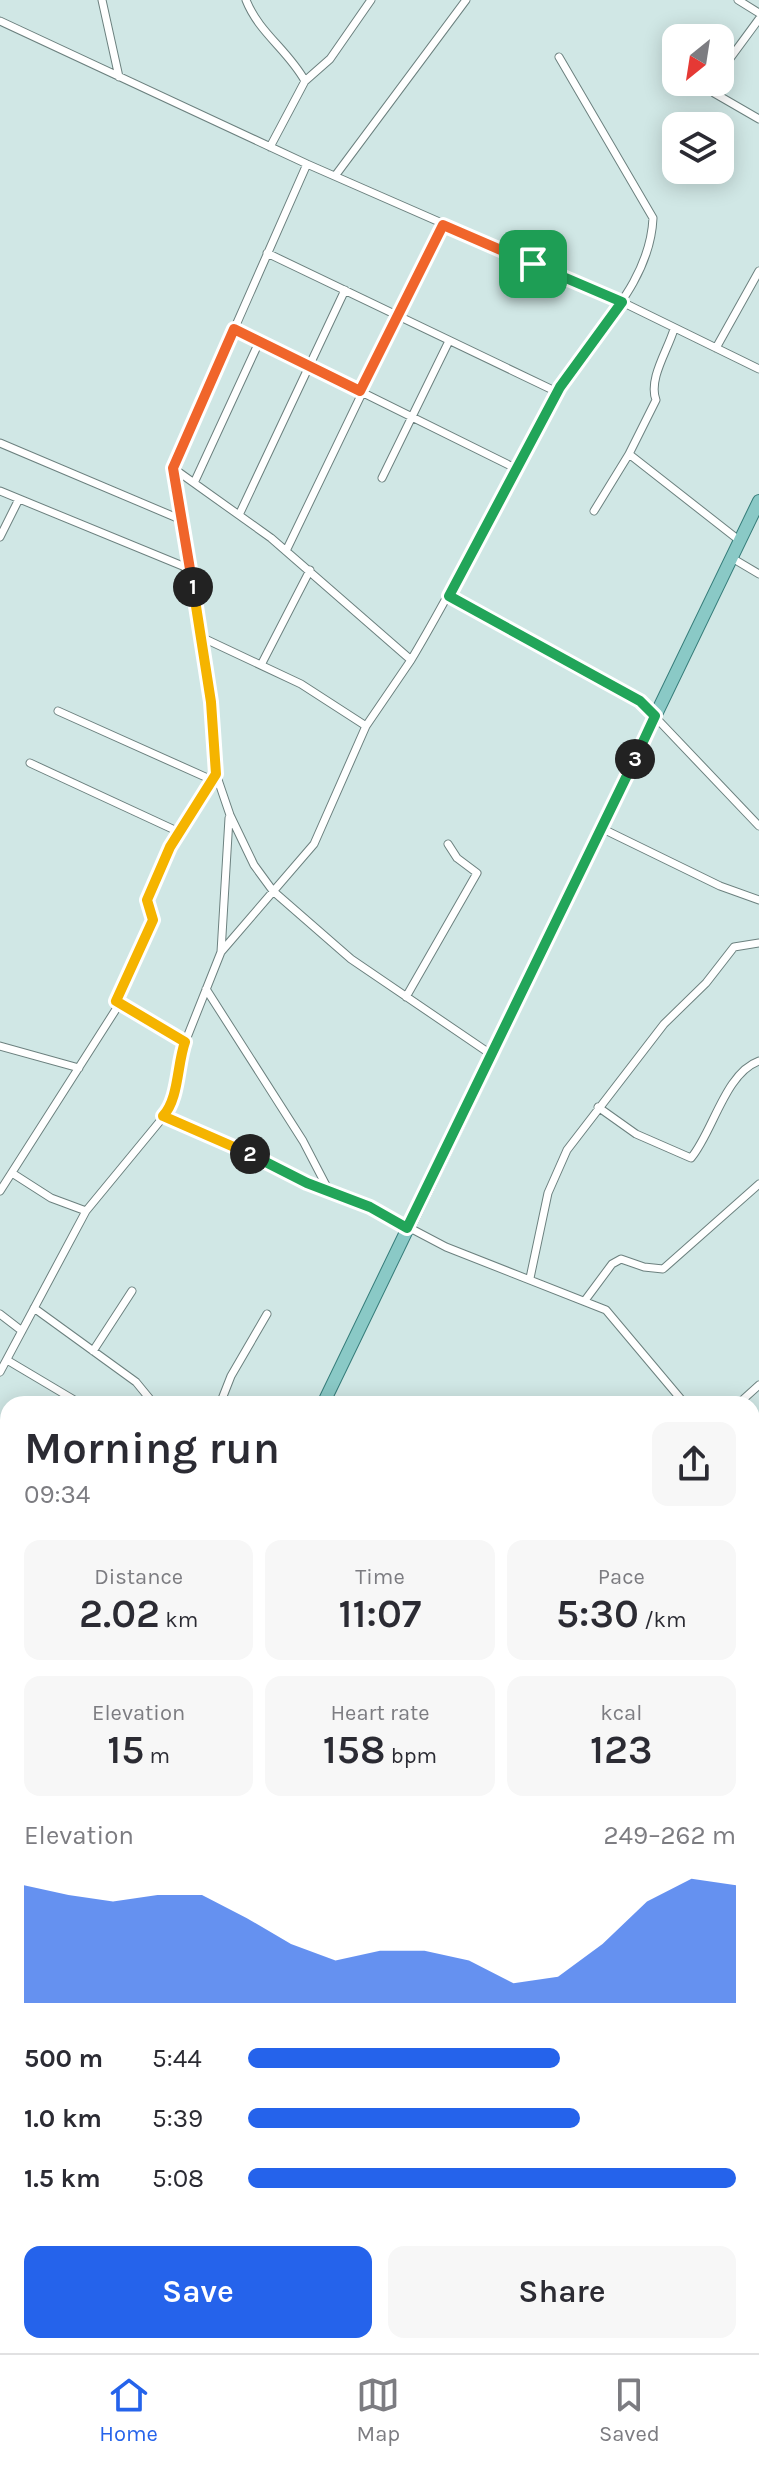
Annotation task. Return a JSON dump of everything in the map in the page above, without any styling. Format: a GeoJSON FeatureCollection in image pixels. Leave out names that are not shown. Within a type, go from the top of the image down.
{"type":"FeatureCollection","features":[{"type":"Feature","properties":{"kind":"main road"},"geometry":{"type":"LineString","coordinates":[[327,1396],[759,501]]}},
{"type":"Feature","properties":{"kind":"street"},"geometry":{"type":"LineString","coordinates":[[102,0],[119,77]]}},
{"type":"Feature","properties":{"kind":"street"},"geometry":{"type":"LineString","coordinates":[[246,0],[255,23],[292,58],[305,81]]}},
{"type":"Feature","properties":{"kind":"street"},"geometry":{"type":"LineString","coordinates":[[270,147],[305,81],[330,59],[371,0]]}},
{"type":"Feature","properties":{"kind":"street"},"geometry":{"type":"LineString","coordinates":[[335,176],[466,0]]}},
{"type":"Feature","properties":{"kind":"street"},"geometry":{"type":"LineString","coordinates":[[734,54],[758,22],[738,0]]}},
{"type":"Feature","properties":{"kind":"street"},"geometry":{"type":"LineString","coordinates":[[0,21],[307,164],[622,302],[759,369]]}},
{"type":"Feature","properties":{"kind":"street"},"geometry":{"type":"LineString","coordinates":[[221,952],[314,844],[366,726],[411,660],[449,596],[557,392],[622,302],[652,236],[653,218],[559,57]]}},
{"type":"Feature","properties":{"kind":"street"},"geometry":{"type":"LineString","coordinates":[[719,96],[759,119]]}},
{"type":"Feature","properties":{"kind":"street"},"geometry":{"type":"LineString","coordinates":[[307,164],[173,468],[211,702],[214,777],[254,865],[273,891],[351,959],[492,1055]]}},
{"type":"Feature","properties":{"kind":"street"},"geometry":{"type":"LineString","coordinates":[[286,551],[360,391],[443,225]]}},
{"type":"Feature","properties":{"kind":"street"},"geometry":{"type":"LineString","coordinates":[[267,253],[557,392]]}},
{"type":"Feature","properties":{"kind":"street"},"geometry":{"type":"LineString","coordinates":[[716,348],[759,271]]}},
{"type":"Feature","properties":{"kind":"street"},"geometry":{"type":"LineString","coordinates":[[239,515],[307,365],[345,290]]}},
{"type":"Feature","properties":{"kind":"street"},"geometry":{"type":"LineString","coordinates":[[234,329],[515,468]]}},
{"type":"Feature","properties":{"kind":"street"},"geometry":{"type":"LineString","coordinates":[[594,511],[651,414],[656,400],[653,391],[657,375],[674,329]]}},
{"type":"Feature","properties":{"kind":"street"},"geometry":{"type":"LineString","coordinates":[[194,483],[260,340]]}},
{"type":"Feature","properties":{"kind":"street"},"geometry":{"type":"LineString","coordinates":[[382,478],[449,341]]}},
{"type":"Feature","properties":{"kind":"street"},"geometry":{"type":"LineString","coordinates":[[0,443],[182,520]]}},
{"type":"Feature","properties":{"kind":"street"},"geometry":{"type":"LineString","coordinates":[[629,454],[740,541]]}},
{"type":"Feature","properties":{"kind":"street"},"geometry":{"type":"LineString","coordinates":[[173,468],[310,570],[411,660]]}},
{"type":"Feature","properties":{"kind":"street"},"geometry":{"type":"LineString","coordinates":[[0,491],[190,569]]}},
{"type":"Feature","properties":{"kind":"street"},"geometry":{"type":"LineString","coordinates":[[0,537],[19,499]]}},
{"type":"Feature","properties":{"kind":"street"},"geometry":{"type":"LineString","coordinates":[[732,558],[759,574]]}},
{"type":"Feature","properties":{"kind":"street"},"geometry":{"type":"LineString","coordinates":[[261,665],[310,570]]}},
{"type":"Feature","properties":{"kind":"street"},"geometry":{"type":"LineString","coordinates":[[449,596],[640,701],[759,826]]}},
{"type":"Feature","properties":{"kind":"street"},"geometry":{"type":"LineString","coordinates":[[201,637],[301,684],[366,726]]}},
{"type":"Feature","properties":{"kind":"street"},"geometry":{"type":"LineString","coordinates":[[58,711],[214,777]]}},
{"type":"Feature","properties":{"kind":"street"},"geometry":{"type":"LineString","coordinates":[[30,763],[179,832]]}},
{"type":"Feature","properties":{"kind":"street"},"geometry":{"type":"LineString","coordinates":[[185,1042],[116,1001],[153,920],[147,900],[179,832],[214,777]]}},
{"type":"Feature","properties":{"kind":"street"},"geometry":{"type":"LineString","coordinates":[[0,1372],[86,1211],[170,1109],[178,1060],[221,952],[230,815]]}},
{"type":"Feature","properties":{"kind":"street"},"geometry":{"type":"LineString","coordinates":[[601,828],[720,886],[759,900]]}},
{"type":"Feature","properties":{"kind":"street"},"geometry":{"type":"LineString","coordinates":[[406,997],[477,873],[457,858],[448,844]]}},
{"type":"Feature","properties":{"kind":"street"},"geometry":{"type":"LineString","coordinates":[[530,1278],[548,1193],[557,1170],[598,1107],[664,1024],[706,983],[734,947],[759,943]]}},
{"type":"Feature","properties":{"kind":"street"},"geometry":{"type":"LineString","coordinates":[[206,989],[303,1141],[329,1191]]}},
{"type":"Feature","properties":{"kind":"street"},"geometry":{"type":"LineString","coordinates":[[0,1191],[120,1003]]}},
{"type":"Feature","properties":{"kind":"street"},"geometry":{"type":"LineString","coordinates":[[0,1046],[79,1068]]}},
{"type":"Feature","properties":{"kind":"street"},"geometry":{"type":"LineString","coordinates":[[598,1107],[636,1134],[691,1158],[725,1095],[751,1064],[759,1061]]}},
{"type":"Feature","properties":{"kind":"street"},"geometry":{"type":"LineString","coordinates":[[163,1116],[370,1207],[446,1247],[586,1299],[614,1317],[678,1396]]}},
{"type":"Feature","properties":{"kind":"street"},"geometry":{"type":"LineString","coordinates":[[12,1173],[51,1198],[86,1211]]}},
{"type":"Feature","properties":{"kind":"street"},"geometry":{"type":"LineString","coordinates":[[586,1299],[612,1264],[621,1259],[644,1267],[663,1269],[759,1184]]}},
{"type":"Feature","properties":{"kind":"street"},"geometry":{"type":"LineString","coordinates":[[93,1351],[132,1291]]}},
{"type":"Feature","properties":{"kind":"street"},"geometry":{"type":"LineString","coordinates":[[34,1308],[136,1382],[147,1396]]}},
{"type":"Feature","properties":{"kind":"street"},"geometry":{"type":"LineString","coordinates":[[0,1314],[22,1331]]}},
{"type":"Feature","properties":{"kind":"street"},"geometry":{"type":"LineString","coordinates":[[224,1396],[267,1314]]}},
{"type":"Feature","properties":{"kind":"street"},"geometry":{"type":"LineString","coordinates":[[7,1360],[68,1396]]}},
{"type":"Feature","properties":{"kind":"route"},"geometry":{"type":"LineString","coordinates":[[443,225],[533,264],[622,302],[560,387],[449,596],[640,701],[655,716],[407,1228],[370,1207],[307,1183],[266,1160],[163,1116],[170,1109],[178,1060],[185,1042],[116,1001],[153,920],[147,900],[170,847],[216,774],[211,702],[173,468],[234,329],[360,391],[443,225]]}}]}
